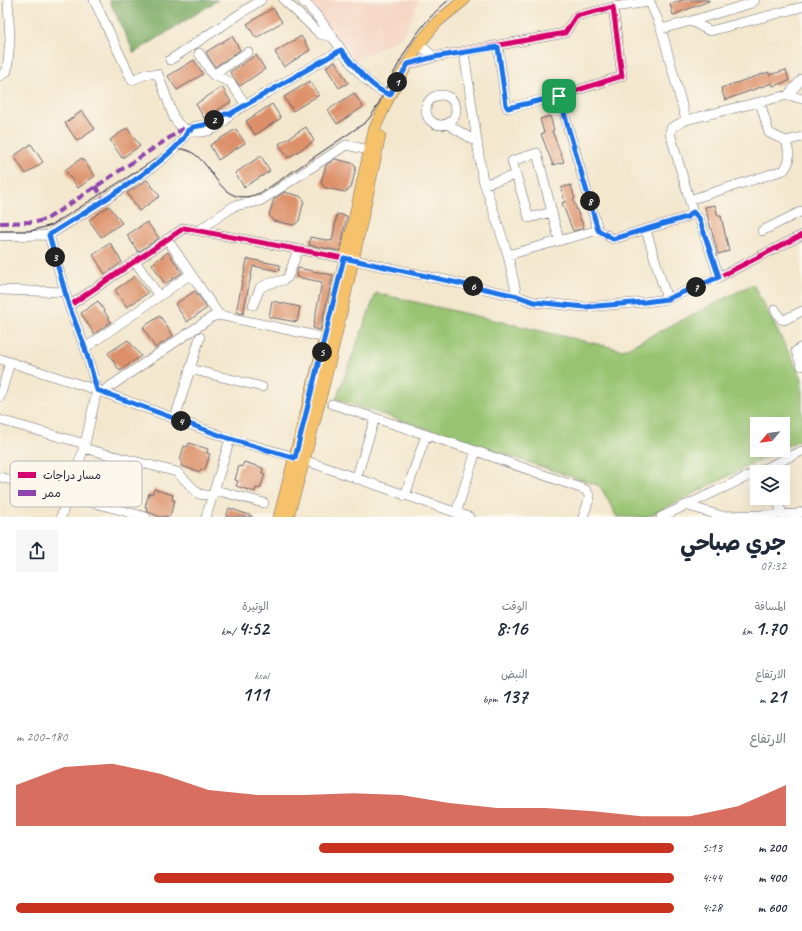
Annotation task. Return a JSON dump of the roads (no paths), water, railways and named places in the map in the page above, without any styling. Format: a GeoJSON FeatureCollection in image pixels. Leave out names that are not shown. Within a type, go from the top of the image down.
{"type":"FeatureCollection","features":[{"type":"Feature","properties":{"kind":"main road"},"geometry":{"type":"LineString","coordinates":[[288,517],[326,338],[349,259],[368,150],[374,130],[388,99],[419,44],[437,22],[464,0]]}},
{"type":"Feature","properties":{"kind":"main road"},"geometry":{"type":"LineString","coordinates":[[279,517],[300,459],[388,99]]}},
{"type":"Feature","properties":{"kind":"street"},"geometry":{"type":"LineString","coordinates":[[0,76],[7,71],[10,40],[8,0]]}},
{"type":"Feature","properties":{"kind":"street"},"geometry":{"type":"LineString","coordinates":[[94,0],[132,80],[146,74],[158,74],[174,118],[178,124],[190,130]]}},
{"type":"Feature","properties":{"kind":"street"},"geometry":{"type":"LineString","coordinates":[[170,60],[261,0]]}},
{"type":"Feature","properties":{"kind":"street"},"geometry":{"type":"LineString","coordinates":[[284,0],[320,34],[333,37]]}},
{"type":"Feature","properties":{"kind":"street"},"geometry":{"type":"LineString","coordinates":[[302,0],[317,15],[341,50],[368,80],[388,99]]}},
{"type":"Feature","properties":{"kind":"street"},"geometry":{"type":"LineString","coordinates":[[661,30],[752,3],[755,0]]}},
{"type":"Feature","properties":{"kind":"street"},"geometry":{"type":"LineString","coordinates":[[408,64],[434,57],[498,47],[565,33],[576,16],[613,7],[652,1],[686,120]]}},
{"type":"Feature","properties":{"kind":"street"},"geometry":{"type":"LineString","coordinates":[[498,47],[506,105],[508,108],[559,96],[622,76],[613,7]]}},
{"type":"Feature","properties":{"kind":"street"},"geometry":{"type":"LineString","coordinates":[[691,21],[710,31],[802,7]]}},
{"type":"Feature","properties":{"kind":"street"},"geometry":{"type":"LineString","coordinates":[[0,40],[10,40]]}},
{"type":"Feature","properties":{"kind":"street"},"geometry":{"type":"LineString","coordinates":[[419,44],[434,57]]}},
{"type":"Feature","properties":{"kind":"street"},"geometry":{"type":"LineString","coordinates":[[0,236],[49,235],[156,165],[186,137],[193,127],[204,125],[225,114],[230,114],[341,50]]}},
{"type":"Feature","properties":{"kind":"street"},"geometry":{"type":"LineString","coordinates":[[213,75],[248,52]]}},
{"type":"Feature","properties":{"kind":"street"},"geometry":{"type":"LineString","coordinates":[[464,52],[477,142],[485,184],[508,255],[517,296]]}},
{"type":"Feature","properties":{"kind":"street"},"geometry":{"type":"LineString","coordinates":[[199,53],[213,75],[230,82],[246,105]]}},
{"type":"Feature","properties":{"kind":"street"},"geometry":{"type":"LineString","coordinates":[[788,95],[802,79]]}},
{"type":"Feature","properties":{"kind":"street"},"geometry":{"type":"LineString","coordinates":[[439,95],[449,97],[455,104],[456,114],[451,122],[447,124],[442,125],[432,122],[426,114],[427,103],[439,95]]}},
{"type":"Feature","properties":{"kind":"street"},"geometry":{"type":"LineString","coordinates":[[719,277],[699,218],[693,212],[689,200],[670,133],[671,128],[686,120],[788,95],[802,99]]}},
{"type":"Feature","properties":{"kind":"street"},"geometry":{"type":"LineString","coordinates":[[559,96],[598,230],[613,239],[687,217],[693,212]]}},
{"type":"Feature","properties":{"kind":"street"},"geometry":{"type":"LineString","coordinates":[[455,104],[470,97]]}},
{"type":"Feature","properties":{"kind":"street"},"geometry":{"type":"LineString","coordinates":[[760,102],[769,133],[786,142],[802,138]]}},
{"type":"Feature","properties":{"kind":"street"},"geometry":{"type":"LineString","coordinates":[[447,124],[477,142]]}},
{"type":"Feature","properties":{"kind":"street"},"geometry":{"type":"LineString","coordinates":[[689,200],[784,170],[788,165],[790,157],[786,142]]}},
{"type":"Feature","properties":{"kind":"street"},"geometry":{"type":"LineString","coordinates":[[198,231],[234,206],[260,201],[346,145],[368,150]]}},
{"type":"Feature","properties":{"kind":"street"},"geometry":{"type":"LineString","coordinates":[[552,212],[529,218],[512,161],[537,153],[560,240]]}},
{"type":"Feature","properties":{"kind":"street"},"geometry":{"type":"LineString","coordinates":[[485,184],[516,174]]}},
{"type":"Feature","properties":{"kind":"street"},"geometry":{"type":"LineString","coordinates":[[762,231],[802,211]]}},
{"type":"Feature","properties":{"kind":"street"},"geometry":{"type":"LineString","coordinates":[[69,306],[184,228],[349,259],[517,296],[534,302],[585,307],[667,299],[719,277],[802,235]]}},
{"type":"Feature","properties":{"kind":"street"},"geometry":{"type":"LineString","coordinates":[[508,255],[598,230]]}},
{"type":"Feature","properties":{"kind":"street"},"geometry":{"type":"LineString","coordinates":[[646,230],[667,299]]}},
{"type":"Feature","properties":{"kind":"street"},"geometry":{"type":"LineString","coordinates":[[49,235],[69,306],[100,391],[79,461]]}},
{"type":"Feature","properties":{"kind":"street"},"geometry":{"type":"LineString","coordinates":[[167,239],[219,315]]}},
{"type":"Feature","properties":{"kind":"street"},"geometry":{"type":"LineString","coordinates":[[253,305],[260,288],[267,284],[284,280],[288,277],[298,250]]}},
{"type":"Feature","properties":{"kind":"street"},"geometry":{"type":"LineString","coordinates":[[135,261],[159,296]]}},
{"type":"Feature","properties":{"kind":"street"},"geometry":{"type":"LineString","coordinates":[[85,348],[191,274]]}},
{"type":"Feature","properties":{"kind":"street"},"geometry":{"type":"LineString","coordinates":[[0,290],[65,292]]}},
{"type":"Feature","properties":{"kind":"street"},"geometry":{"type":"LineString","coordinates":[[775,309],[781,319],[784,320],[802,311]]}},
{"type":"Feature","properties":{"kind":"street"},"geometry":{"type":"LineString","coordinates":[[100,391],[212,317],[219,315],[326,338]]}},
{"type":"Feature","properties":{"kind":"street"},"geometry":{"type":"LineString","coordinates":[[175,418],[200,337]]}},
{"type":"Feature","properties":{"kind":"street"},"geometry":{"type":"LineString","coordinates":[[802,347],[796,351],[802,366]]}},
{"type":"Feature","properties":{"kind":"street"},"geometry":{"type":"LineString","coordinates":[[0,359],[100,391],[230,439],[300,459],[469,517]]}},
{"type":"Feature","properties":{"kind":"street"},"geometry":{"type":"LineString","coordinates":[[0,397],[10,362]]}},
{"type":"Feature","properties":{"kind":"street"},"geometry":{"type":"LineString","coordinates":[[190,369],[262,387]]}},
{"type":"Feature","properties":{"kind":"street"},"geometry":{"type":"LineString","coordinates":[[332,404],[476,451],[586,490],[590,497],[583,517]]}},
{"type":"Feature","properties":{"kind":"street"},"geometry":{"type":"LineString","coordinates":[[356,479],[375,418]]}},
{"type":"Feature","properties":{"kind":"street"},"geometry":{"type":"LineString","coordinates":[[0,420],[138,461]]}},
{"type":"Feature","properties":{"kind":"street"},"geometry":{"type":"LineString","coordinates":[[405,496],[426,435]]}},
{"type":"Feature","properties":{"kind":"street"},"geometry":{"type":"LineString","coordinates":[[206,517],[230,439]]}},
{"type":"Feature","properties":{"kind":"street"},"geometry":{"type":"LineString","coordinates":[[456,513],[476,451]]}},
{"type":"Feature","properties":{"kind":"street"},"geometry":{"type":"LineString","coordinates":[[776,465],[802,451]]}},
{"type":"Feature","properties":{"kind":"street"},"geometry":{"type":"LineString","coordinates":[[142,462],[177,472],[199,494],[214,493],[264,503]]}},
{"type":"Feature","properties":{"kind":"street"},"geometry":{"type":"LineString","coordinates":[[0,477],[10,480]]}},
{"type":"Feature","properties":{"kind":"street"},"geometry":{"type":"LineString","coordinates":[[661,517],[750,477]]}},
{"type":"Feature","properties":{"kind":"street"},"geometry":{"type":"LineString","coordinates":[[685,505],[722,517],[799,514]]}},
{"type":"Feature","properties":{"kind":"street"},"geometry":{"type":"LineString","coordinates":[[779,505],[782,514]]}},
{"type":"Feature","properties":{"kind":"street"},"geometry":{"type":"LineString","coordinates":[[61,517],[65,507]]}},
{"type":"Feature","properties":{"kind":"street"},"geometry":{"type":"LineString","coordinates":[[111,507],[146,517]]}},
{"type":"Feature","properties":{"kind":"tram line"},"geometry":{"type":"LineString","coordinates":[[0,231],[30,231],[52,225],[172,149],[187,150],[198,157],[223,188],[234,195],[247,197],[264,191],[366,122],[375,110],[399,64],[420,29],[438,9],[449,0]]}}]}
